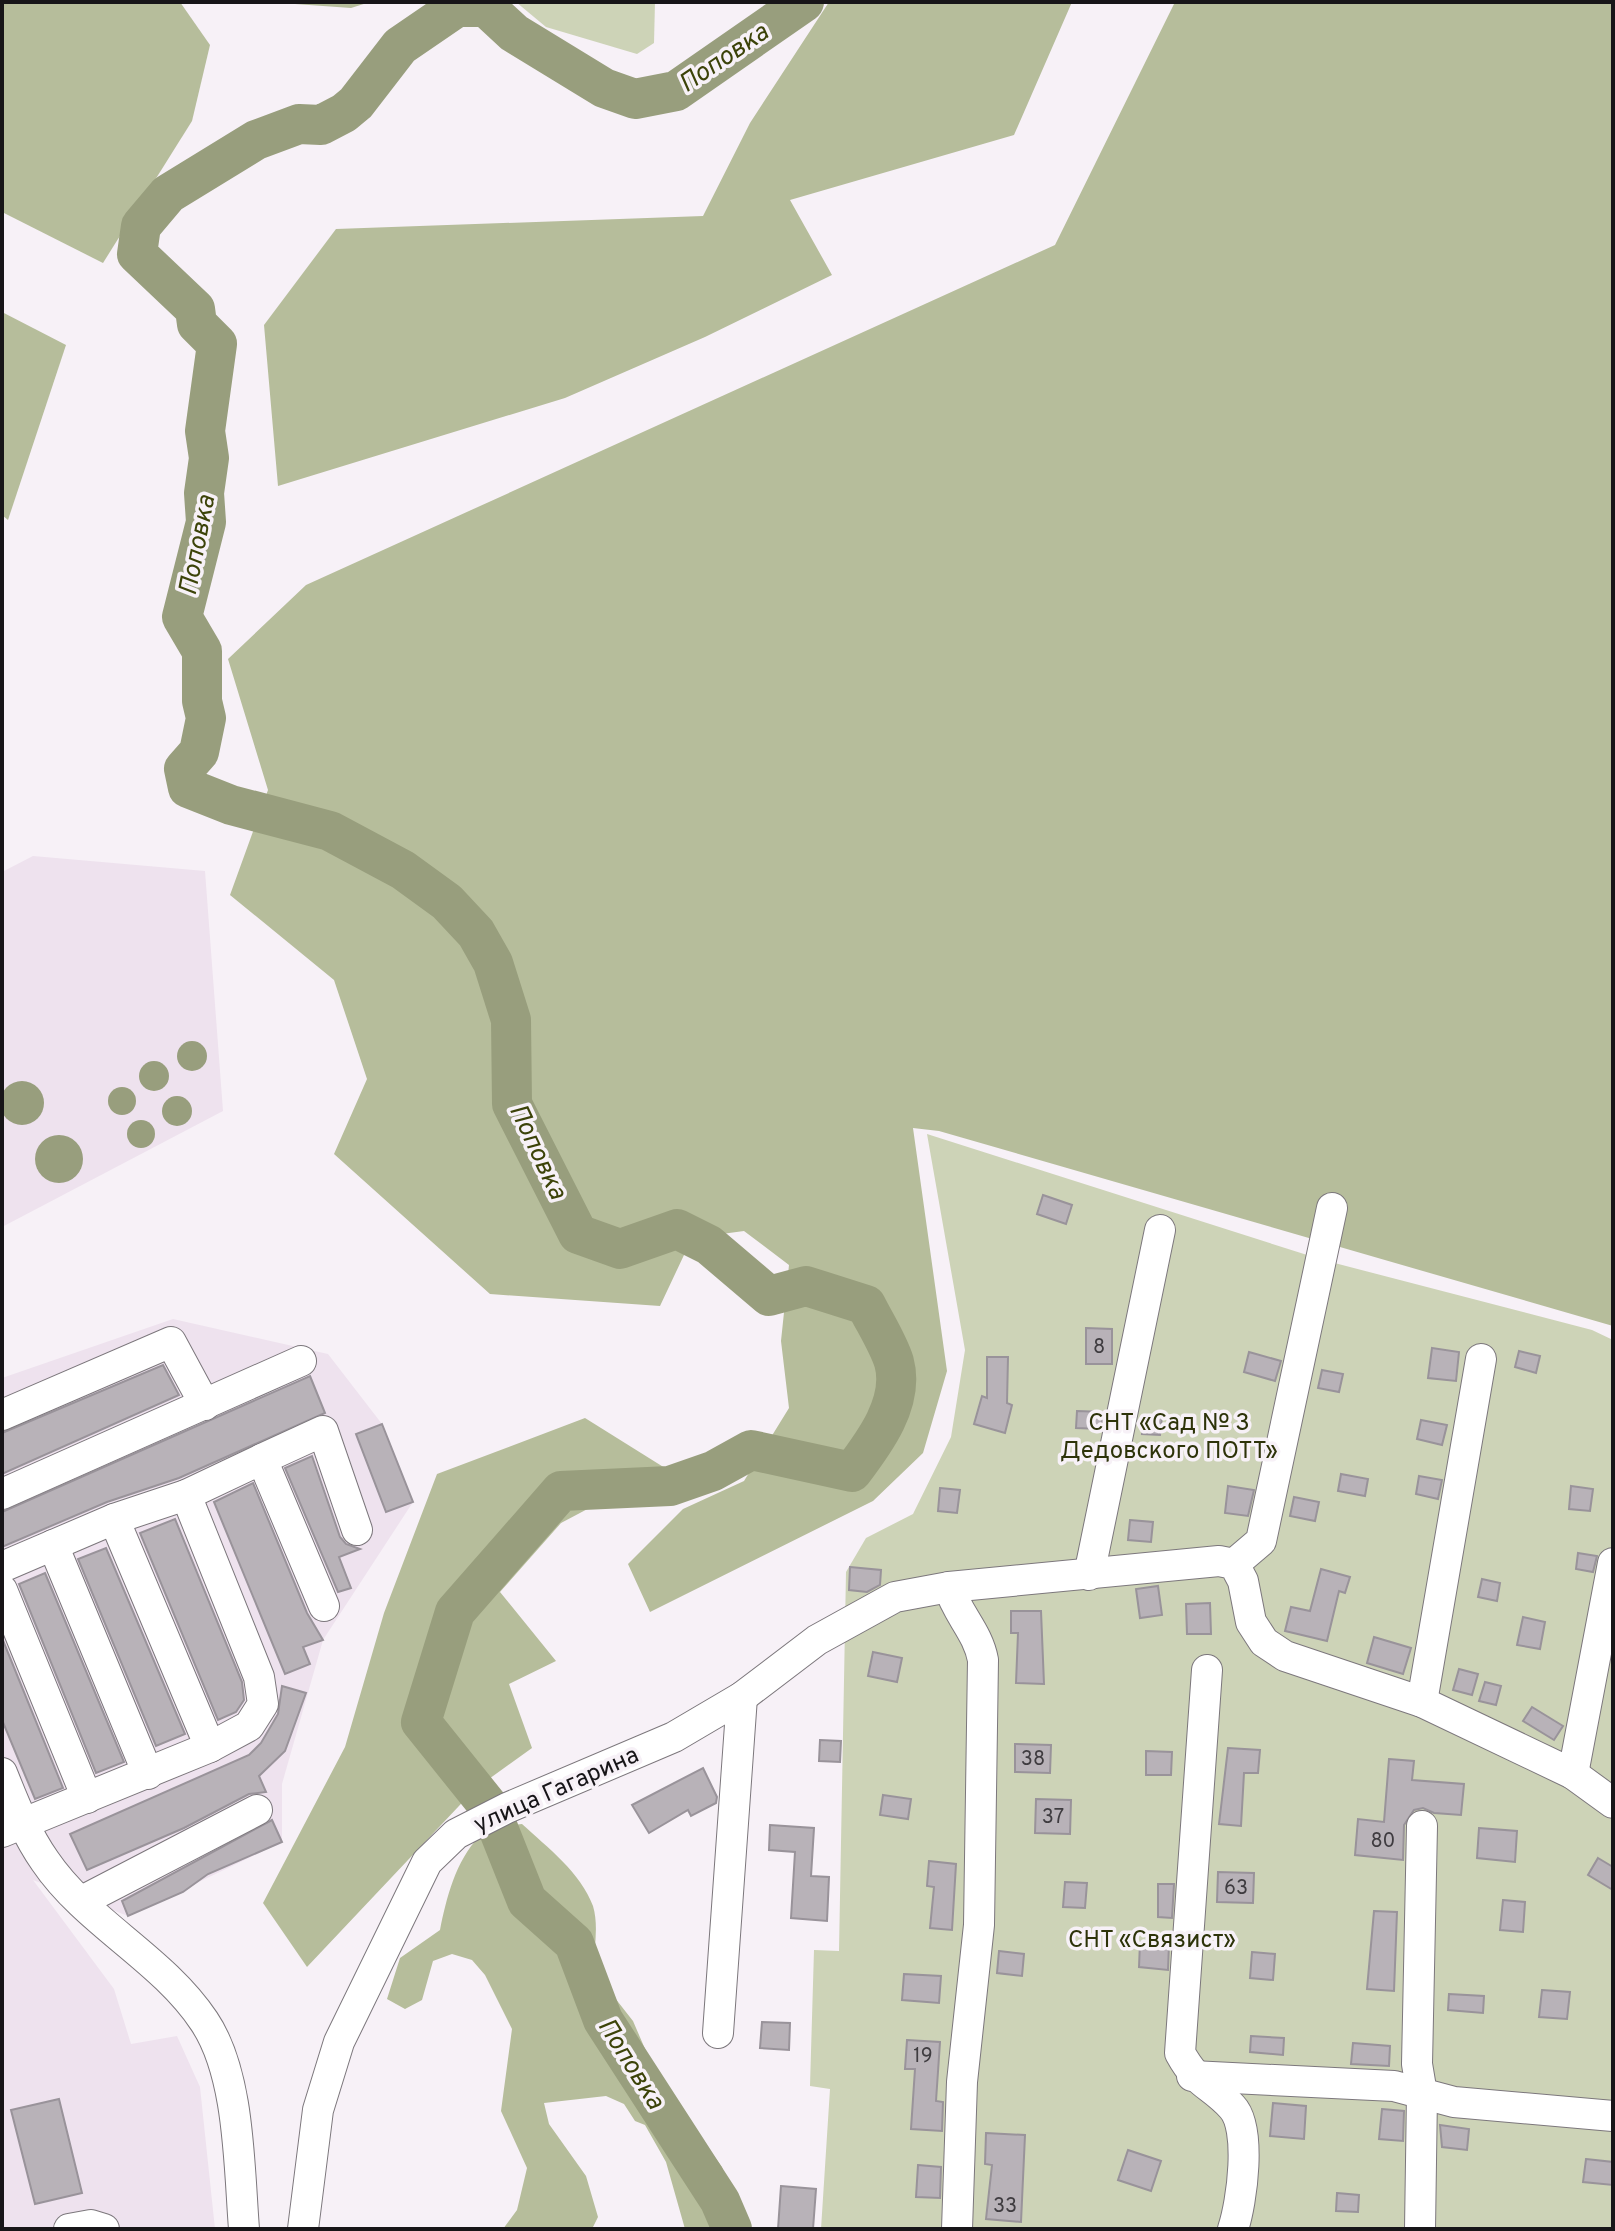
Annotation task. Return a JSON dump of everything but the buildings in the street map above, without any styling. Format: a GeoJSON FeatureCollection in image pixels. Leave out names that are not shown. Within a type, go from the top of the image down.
{"type":"FeatureCollection","features":[{"type":"Feature","properties":{"kind":"street"},"geometry":{"type":"LineString","coordinates":[[1332,1208],[1261,1541],[1234,1564],[1243,1581],[1251,1622],[1264,1642],[1285,1656],[1422,1702],[1573,1774],[1613,1803]]}},
{"type":"Feature","properties":{"kind":"street"},"geometry":{"type":"LineString","coordinates":[[1089,1575],[1160,1230]]}},
{"type":"Feature","properties":{"kind":"street"},"geometry":{"type":"LineString","coordinates":[[2,1415],[171,1342],[205,1405]]}},
{"type":"Feature","properties":{"kind":"street"},"geometry":{"type":"LineString","coordinates":[[1422,1702],[1481,1359]]}},
{"type":"Feature","properties":{"kind":"street"},"geometry":{"type":"LineString","coordinates":[[2,1494],[301,1361]]}},
{"type":"Feature","properties":{"kind":"street"},"geometry":{"type":"LineString","coordinates":[[2,1567],[114,1519],[186,1495],[323,1431],[357,1530]]}},
{"type":"Feature","properties":{"kind":"street"},"geometry":{"type":"LineString","coordinates":[[262,1459],[324,1606]]}},
{"type":"Feature","properties":{"kind":"street"},"geometry":{"type":"LineString","coordinates":[[12,1827],[210,1747],[249,1726],[263,1704],[259,1677],[186,1495]]}},
{"type":"Feature","properties":{"kind":"street"},"geometry":{"type":"LineString","coordinates":[[114,1519],[210,1747]]}},
{"type":"Feature","properties":{"kind":"street"},"geometry":{"type":"LineString","coordinates":[[53,1545],[148,1774]]}},
{"type":"Feature","properties":{"kind":"street","name":"улица Гагарина"},"geometry":{"type":"LineString","coordinates":[[303,2229],[318,2110],[339,2042],[427,1862],[456,1834],[507,1808],[674,1737],[742,1697],[817,1640],[895,1597],[949,1587],[1219,1561],[1234,1564]]}},
{"type":"Feature","properties":{"kind":"street"},"geometry":{"type":"LineString","coordinates":[[1573,1774],[1613,1563]]}},
{"type":"Feature","properties":{"kind":"street"},"geometry":{"type":"LineString","coordinates":[[949,1587],[955,1606],[980,1645],[983,1660],[979,1925],[962,2082],[957,2229]]}},
{"type":"Feature","properties":{"kind":"street"},"geometry":{"type":"LineString","coordinates":[[2,1590],[87,1798]]}},
{"type":"Feature","properties":{"kind":"street"},"geometry":{"type":"LineString","coordinates":[[1207,1670],[1180,2053],[1192,2076],[1232,2106],[1242,2120],[1245,2138],[1233,2229]]}},
{"type":"Feature","properties":{"kind":"street"},"geometry":{"type":"LineString","coordinates":[[718,2033],[742,1697]]}},
{"type":"Feature","properties":{"kind":"street"},"geometry":{"type":"LineString","coordinates":[[2,1773],[12,1827],[82,1901],[162,1974],[205,2022],[228,2078],[244,2229]]}},
{"type":"Feature","properties":{"kind":"street"},"geometry":{"type":"LineString","coordinates":[[82,1901],[257,1810]]}},
{"type":"Feature","properties":{"kind":"street"},"geometry":{"type":"LineString","coordinates":[[1420,2229],[1422,2094],[1417,2064],[1422,1826]]}},
{"type":"Feature","properties":{"kind":"street"},"geometry":{"type":"LineString","coordinates":[[1192,2076],[1394,2086],[1454,2102],[1613,2116]]}},
{"type":"Feature","properties":{"kind":"street"},"geometry":{"type":"LineString","coordinates":[[69,2229],[91,2225],[104,2229]]}},
{"type":"Feature","properties":{"kind":"shaded area"},"geometry":{"type":"Polygon","coordinates":[[[2,2],[180,2],[210,45],[192,121],[103,263],[2,212],[2,2]]]}},
{"type":"Feature","properties":{"kind":"shaded area"},"geometry":{"type":"Polygon","coordinates":[[[267,2],[370,2],[351,8],[267,2]]]}},
{"type":"Feature","properties":{"kind":"shaded area"},"geometry":{"type":"Polygon","coordinates":[[[829,2],[1072,2],[1014,135],[790,200],[832,275],[705,337],[565,398],[278,486],[264,325],[336,229],[703,216],[750,123],[829,2]]]}},
{"type":"Feature","properties":{"kind":"shaded area"},"geometry":{"type":"Polygon","coordinates":[[[1175,2],[1613,2],[1613,1326],[939,1131],[913,1128],[947,1371],[923,1453],[873,1501],[650,1612],[628,1564],[683,1509],[744,1481],[789,1408],[781,1341],[789,1265],[744,1231],[692,1238],[660,1306],[490,1294],[334,1154],[367,1079],[334,980],[230,895],[268,790],[228,659],[306,585],[1055,245],[1175,2]]]}},
{"type":"Feature","properties":{"kind":"shaded area"},"geometry":{"type":"Polygon","coordinates":[[[2,312],[66,345],[8,520],[2,515],[2,312]]]}},
{"type":"Feature","properties":{"kind":"shaded area"},"geometry":{"type":"Polygon","coordinates":[[[33,856],[205,871],[223,1111],[2,1227],[2,872],[33,856]]]}},
{"type":"Feature","properties":{"kind":"shaded area"},"geometry":{"type":"Polygon","coordinates":[[[192,1041],[203,1045],[207,1056],[203,1067],[192,1071],[181,1067],[177,1056],[181,1045],[192,1041]]]}},
{"type":"Feature","properties":{"kind":"shaded area"},"geometry":{"type":"Polygon","coordinates":[[[154,1061],[165,1065],[169,1076],[165,1087],[154,1091],[143,1087],[139,1076],[143,1065],[154,1061]]]}},
{"type":"Feature","properties":{"kind":"shaded area"},"geometry":{"type":"Polygon","coordinates":[[[22,1081],[38,1087],[44,1103],[38,1119],[22,1125],[6,1119],[0,1103],[6,1087],[22,1081]]]}},
{"type":"Feature","properties":{"kind":"shaded area"},"geometry":{"type":"Polygon","coordinates":[[[122,1087],[132,1091],[136,1101],[132,1111],[122,1115],[112,1111],[108,1101],[112,1091],[122,1087]]]}},
{"type":"Feature","properties":{"kind":"shaded area"},"geometry":{"type":"Polygon","coordinates":[[[177,1096],[188,1100],[192,1111],[188,1122],[177,1126],[166,1122],[162,1111],[166,1100],[177,1096]]]}},
{"type":"Feature","properties":{"kind":"shaded area"},"geometry":{"type":"Polygon","coordinates":[[[141,1120],[151,1124],[155,1134],[151,1144],[141,1148],[131,1144],[127,1134],[131,1124],[141,1120]]]}},
{"type":"Feature","properties":{"kind":"shaded area"},"geometry":{"type":"Polygon","coordinates":[[[59,1135],[76,1142],[83,1159],[76,1176],[59,1183],[42,1176],[35,1159],[42,1142],[59,1135]]]}},
{"type":"Feature","properties":{"kind":"shaded area"},"geometry":{"type":"Polygon","coordinates":[[[173,1319],[328,1354],[382,1424],[413,1502],[323,1640],[282,1784],[282,1842],[128,1916],[33,1880],[114,1989],[131,2044],[177,2036],[200,2087],[215,2229],[2,2229],[2,1378],[173,1319]]]}},
{"type":"Feature","properties":{"kind":"shaded area"},"geometry":{"type":"Polygon","coordinates":[[[585,1418],[665,1468],[561,1523],[500,1592],[556,1661],[509,1684],[532,1748],[475,1789],[307,1967],[263,1903],[345,1747],[384,1613],[437,1474],[585,1418]]]}},
{"type":"Feature","properties":{"kind":"shaded area"},"geometry":{"type":"Polygon","coordinates":[[[522,1824],[562,1861],[588,1894],[596,1922],[593,1970],[633,2021],[658,2079],[722,2167],[741,2229],[685,2229],[666,2162],[645,2125],[635,2121],[624,2104],[606,2096],[544,2103],[549,2124],[586,2176],[598,2217],[592,2229],[503,2229],[517,2210],[527,2168],[501,2111],[512,2029],[485,1975],[472,1960],[452,1954],[433,1961],[422,2000],[405,2009],[387,1999],[400,1958],[440,1930],[453,1880],[471,1846],[488,1831],[522,1824]]]}},
{"type":"Feature","properties":{"kind":"green space"},"geometry":{"type":"Polygon","coordinates":[[[516,2],[655,2],[654,43],[637,54],[546,27],[516,2]]]}},
{"type":"Feature","properties":{"kind":"green space"},"geometry":{"type":"Polygon","coordinates":[[[927,1134],[1323,1260],[1592,1330],[1613,1340],[1613,2229],[821,2229],[830,2089],[810,2086],[814,1950],[839,1951],[846,1572],[866,1538],[913,1514],[951,1437],[965,1350],[927,1134]]]}},
{"type":"Feature","properties":{"kind":"waterway","name":"Поповка"},"geometry":{"type":"LineString","coordinates":[[732,2229],[720,2201],[603,2020],[574,1943],[527,1901],[490,1808],[421,1722],[455,1612],[561,1491],[670,1486],[713,1471],[751,1450],[852,1472],[878,1435],[891,1407],[895,1392],[894,1362],[866,1305],[806,1286],[769,1296],[709,1245],[677,1229],[620,1249],[578,1234],[512,1104],[511,1020],[493,963],[476,933],[447,902],[403,870],[330,831],[231,805],[188,788],[184,769],[199,752],[206,718],[202,701],[202,651],[182,617],[206,522],[204,493],[209,458],[205,431],[217,344],[197,324],[195,309],[137,254],[141,226],[168,194],[256,140],[299,124],[321,125],[344,113],[356,103],[400,46],[457,7],[486,7],[514,33],[604,88],[635,99],[676,91],[804,2]]}},
{"type":"Feature","properties":{"kind":"park label","name":"СНТ «Сад № 3 Дедовского ПОТТ»"},"geometry":{"type":"Point","coordinates":[1169,1436]}},
{"type":"Feature","properties":{"kind":"park label","name":"СНТ «Связист»"},"geometry":{"type":"Point","coordinates":[1152,1939]}}]}
